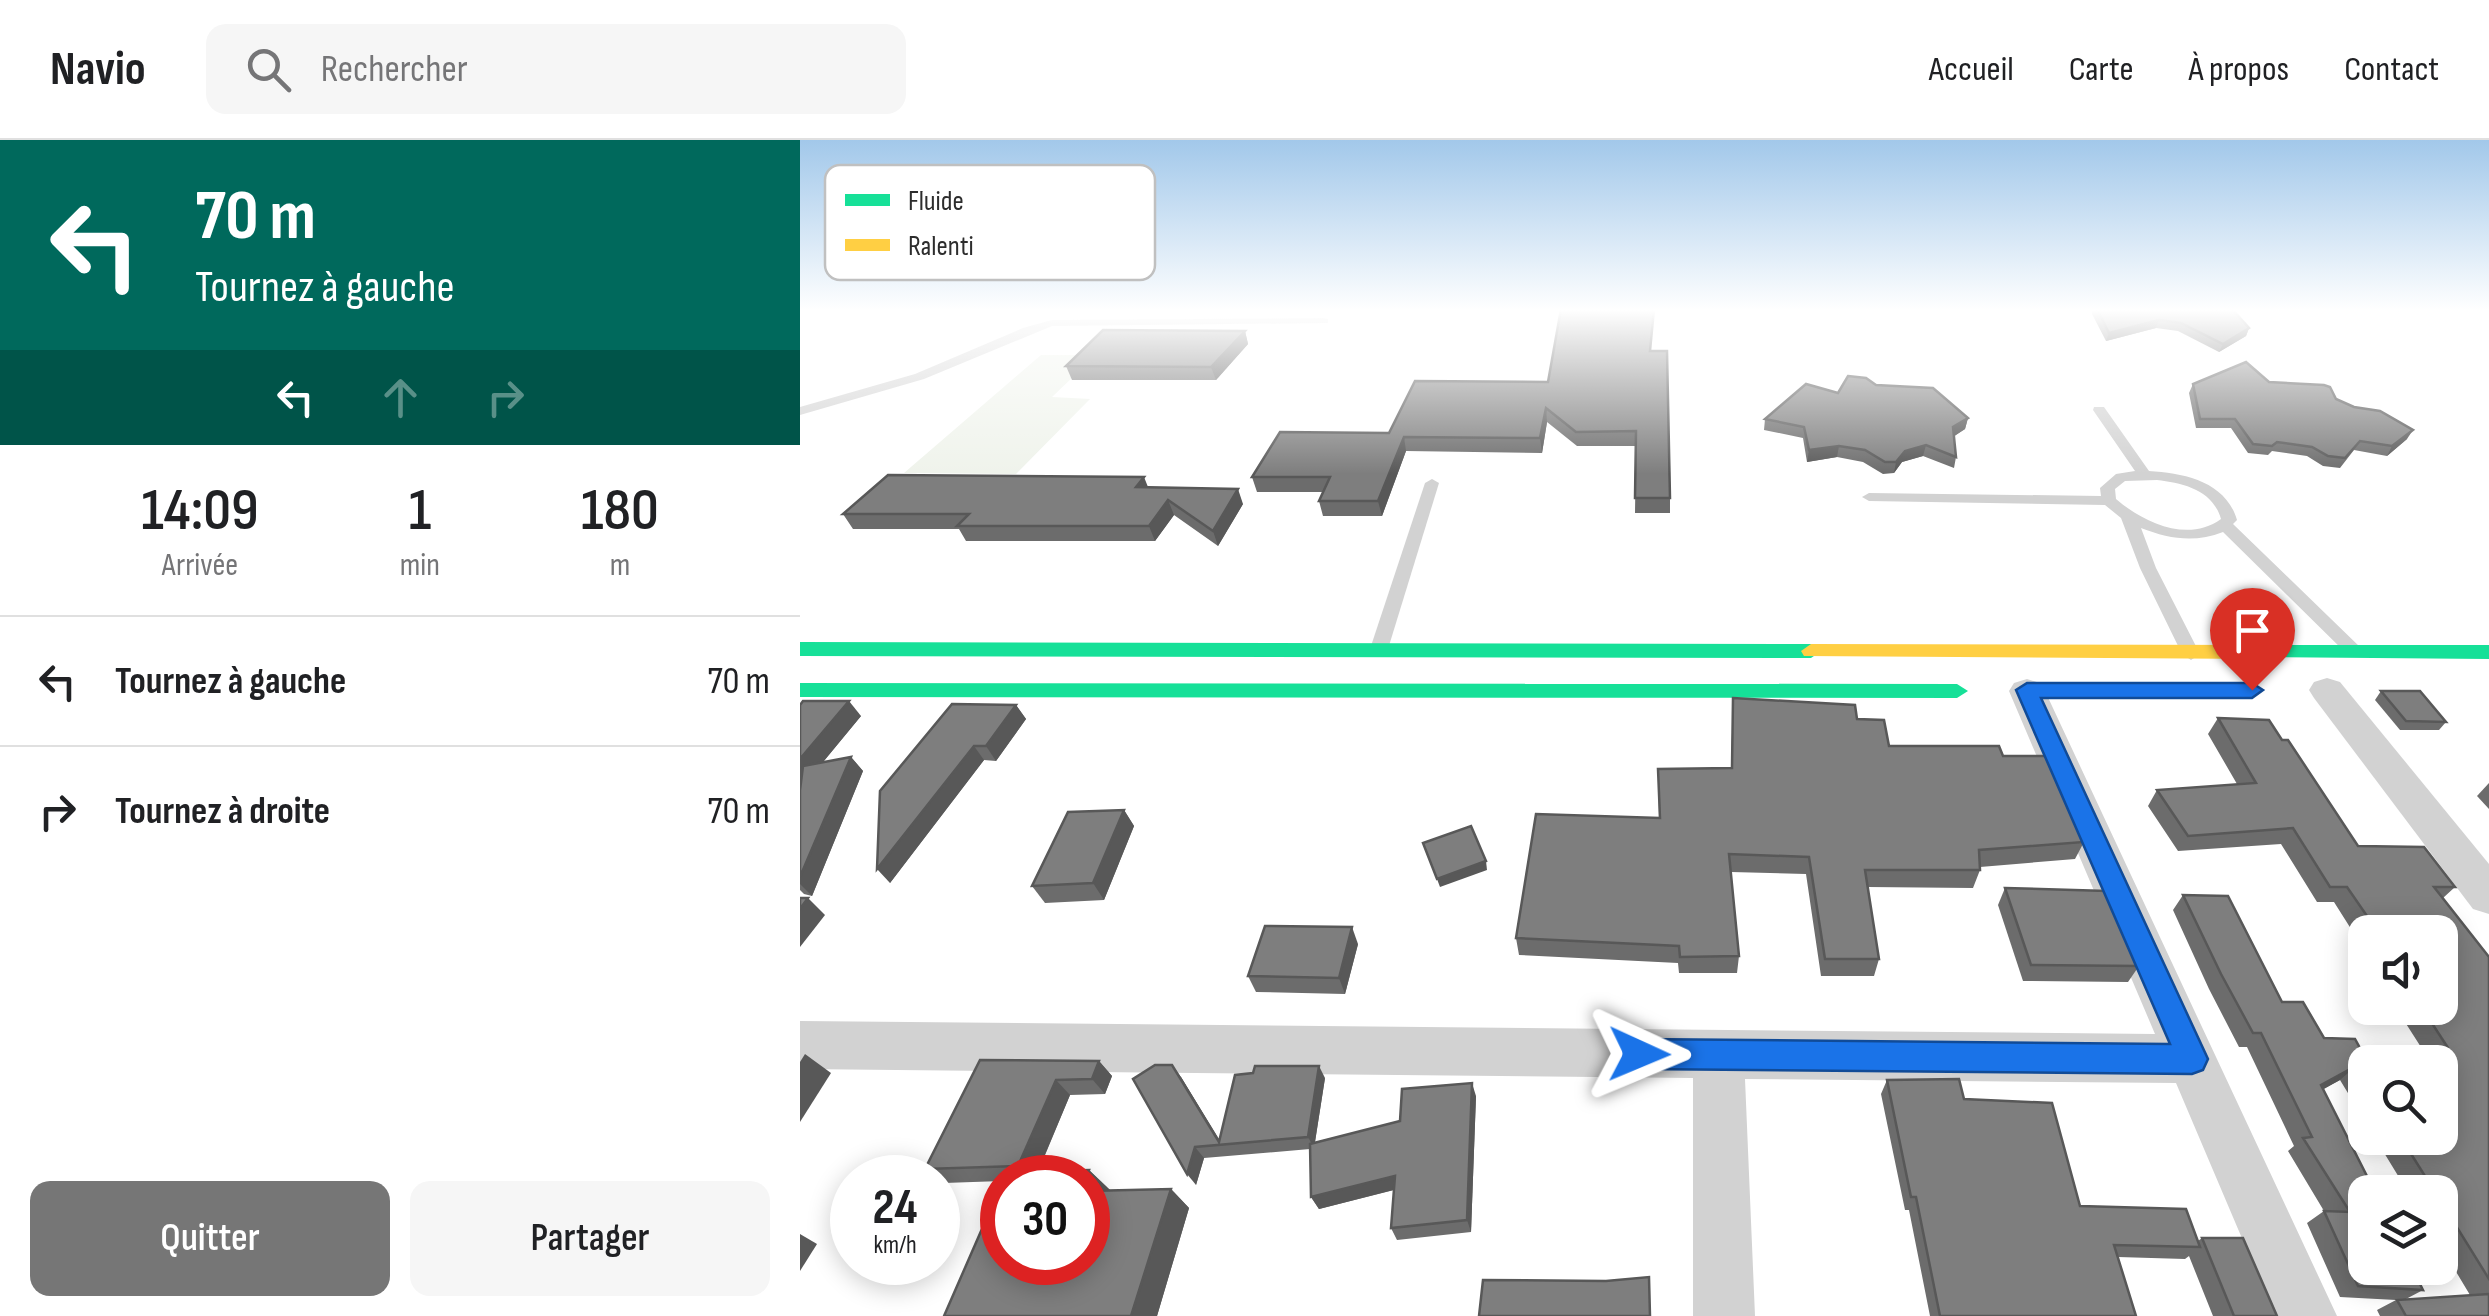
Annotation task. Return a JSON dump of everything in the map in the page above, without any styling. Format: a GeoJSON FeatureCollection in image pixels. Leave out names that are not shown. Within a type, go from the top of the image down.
{"type":"FeatureCollection","features":[{"type":"Feature","properties":{"kind":"main road"},"geometry":{"type":"LineString","coordinates":[[800,649],[2489,652]]}},
{"type":"Feature","properties":{"kind":"main road"},"geometry":{"type":"LineString","coordinates":[[800,690],[2017,690]]}},
{"type":"Feature","properties":{"kind":"street"},"geometry":{"type":"LineString","coordinates":[[2017,690],[2192,1059],[2306,1316]]}},
{"type":"Feature","properties":{"kind":"street"},"geometry":{"type":"LineString","coordinates":[[2333,690],[2489,896]]}},
{"type":"Feature","properties":{"kind":"street"},"geometry":{"type":"LineString","coordinates":[[800,1045],[2192,1059]]}},
{"type":"Feature","properties":{"kind":"street"},"geometry":{"type":"LineString","coordinates":[[1719,1055],[1724,1316]]}},
{"type":"Feature","properties":{"kind":"lane"},"geometry":{"type":"LineString","coordinates":[[800,411],[950,364]]}},
{"type":"Feature","properties":{"kind":"lane"},"geometry":{"type":"LineString","coordinates":[[2099,410],[2145,475]]}},
{"type":"Feature","properties":{"kind":"lane"},"geometry":{"type":"LineString","coordinates":[[1869,497],[2109,501],[2129,518],[2151,528],[2179,533],[2202,533],[2226,524],[2230,514],[2222,500],[2178,478],[2145,475],[2112,482],[2107,488],[2109,501]]}},
{"type":"Feature","properties":{"kind":"lane"},"geometry":{"type":"LineString","coordinates":[[1379,649],[1432,482]]}},
{"type":"Feature","properties":{"kind":"lane"},"geometry":{"type":"LineString","coordinates":[[2129,518],[2148,568],[2192,654]]}},
{"type":"Feature","properties":{"kind":"lane"},"geometry":{"type":"LineString","coordinates":[[2226,524],[2356,652]]}},
{"type":"Feature","properties":{"kind":"shaded area"},"geometry":{"type":"Polygon","coordinates":[[[1031,364],[1087,364],[1052,397],[1090,399],[1016,474],[904,473],[1031,364]]]}},
{"type":"Feature","properties":{"kind":"building"},"geometry":{"type":"Polygon","coordinates":[[[1068,364],[1214,364],[1211,367],[1066,366],[1068,364]]]}},
{"type":"Feature","properties":{"kind":"building"},"geometry":{"type":"Polygon","coordinates":[[[1551,364],[1667,364],[1670,498],[1635,498],[1636,431],[1576,432],[1546,408],[1540,438],[1404,437],[1378,501],[1319,501],[1330,477],[1252,477],[1280,432],[1389,433],[1415,381],[1548,382],[1551,364]]]}},
{"type":"Feature","properties":{"kind":"building"},"geometry":{"type":"Polygon","coordinates":[[[2248,364],[2269,382],[2330,387],[2336,399],[2380,411],[2413,430],[2392,446],[2360,441],[2345,458],[2328,456],[2312,447],[2277,442],[2272,446],[2253,444],[2235,419],[2200,419],[2193,384],[2248,364]]]}},
{"type":"Feature","properties":{"kind":"building"},"geometry":{"type":"Polygon","coordinates":[[[1848,376],[1866,378],[1876,385],[1933,388],[1968,418],[1953,427],[1956,457],[1926,445],[1905,451],[1896,462],[1885,462],[1865,450],[1839,446],[1809,450],[1804,427],[1765,419],[1806,384],[1838,393],[1848,376]]]}},
{"type":"Feature","properties":{"kind":"building"},"geometry":{"type":"Polygon","coordinates":[[[888,475],[1144,477],[1136,487],[1238,489],[1213,531],[1168,500],[1149,526],[957,526],[969,514],[843,514],[888,475]]]}},
{"type":"Feature","properties":{"kind":"building"},"geometry":{"type":"Polygon","coordinates":[[[2381,691],[2420,691],[2446,722],[2406,721],[2381,691]]]}},
{"type":"Feature","properties":{"kind":"building"},"geometry":{"type":"Polygon","coordinates":[[[1733,698],[1855,705],[1857,719],[1884,720],[1889,746],[1999,746],[2003,756],[2048,756],[2084,842],[1979,850],[1980,870],[1865,870],[1879,959],[1825,959],[1809,857],[1729,854],[1739,956],[1680,957],[1679,946],[1516,938],[1536,814],[1660,818],[1658,769],[1732,768],[1733,698]]]}},
{"type":"Feature","properties":{"kind":"building"},"geometry":{"type":"Polygon","coordinates":[[[803,701],[849,701],[800,759],[800,705],[803,701]]]}},
{"type":"Feature","properties":{"kind":"building"},"geometry":{"type":"Polygon","coordinates":[[[952,704],[1016,705],[986,746],[974,746],[877,869],[880,791],[952,704]]]}},
{"type":"Feature","properties":{"kind":"building"},"geometry":{"type":"Polygon","coordinates":[[[2218,718],[2269,720],[2282,740],[2288,740],[2358,846],[2424,847],[2455,887],[2434,887],[2456,915],[2366,915],[2347,887],[2330,887],[2293,828],[2188,836],[2157,790],[2256,783],[2218,718]]]}},
{"type":"Feature","properties":{"kind":"building"},"geometry":{"type":"Polygon","coordinates":[[[851,757],[800,877],[803,766],[851,757]]]}},
{"type":"Feature","properties":{"kind":"building"},"geometry":{"type":"Polygon","coordinates":[[[1124,810],[1093,883],[1032,886],[1068,812],[1124,810]]]}},
{"type":"Feature","properties":{"kind":"building"},"geometry":{"type":"Polygon","coordinates":[[[1471,826],[1486,861],[1437,879],[1423,843],[1471,826]]]}},
{"type":"Feature","properties":{"kind":"building"},"geometry":{"type":"Polygon","coordinates":[[[2005,888],[2107,891],[2139,966],[2031,965],[2005,888]]]}},
{"type":"Feature","properties":{"kind":"building"},"geometry":{"type":"Polygon","coordinates":[[[2183,895],[2228,896],[2282,1002],[2303,1002],[2324,1038],[2355,1039],[2358,1045],[2348,1045],[2348,1070],[2321,1085],[2348,1138],[2348,1155],[2356,1155],[2366,1175],[2348,1175],[2348,1209],[2303,1138],[2312,1137],[2261,1033],[2253,1033],[2183,895]]]}},
{"type":"Feature","properties":{"kind":"building"},"geometry":{"type":"Polygon","coordinates":[[[2458,918],[2489,957],[2489,1279],[2458,1229],[2458,1175],[2424,1175],[2412,1155],[2458,1155],[2458,1045],[2446,1045],[2433,1025],[2458,1025],[2458,918]]]}},
{"type":"Feature","properties":{"kind":"building"},"geometry":{"type":"Polygon","coordinates":[[[1265,926],[1352,927],[1339,978],[1248,976],[1265,926]]]}},
{"type":"Feature","properties":{"kind":"building"},"geometry":{"type":"Polygon","coordinates":[[[980,1060],[1099,1061],[1092,1079],[1056,1080],[1023,1155],[980,1155],[980,1167],[960,1168],[960,1155],[932,1155],[980,1060]]]}},
{"type":"Feature","properties":{"kind":"building"},"geometry":{"type":"Polygon","coordinates":[[[1155,1065],[1172,1065],[1219,1142],[1235,1075],[1253,1073],[1255,1066],[1319,1066],[1308,1137],[1195,1147],[1187,1174],[1133,1079],[1155,1065]]]}},
{"type":"Feature","properties":{"kind":"building"},"geometry":{"type":"Polygon","coordinates":[[[1959,1079],[1964,1099],[2052,1103],[2080,1206],[2186,1209],[2200,1247],[2114,1245],[2136,1316],[1940,1316],[1887,1080],[1959,1079]]]}},
{"type":"Feature","properties":{"kind":"building"},"geometry":{"type":"Polygon","coordinates":[[[1472,1083],[1467,1220],[1391,1228],[1395,1176],[1311,1197],[1310,1144],[1400,1121],[1402,1089],[1472,1083]]]}},
{"type":"Feature","properties":{"kind":"building"},"geometry":{"type":"Polygon","coordinates":[[[1171,1189],[1131,1316],[944,1316],[980,1233],[980,1285],[1110,1285],[1110,1190],[1171,1189]]]}},
{"type":"Feature","properties":{"kind":"building"},"geometry":{"type":"Polygon","coordinates":[[[2324,1211],[2348,1212],[2348,1264],[2324,1211]]]}},
{"type":"Feature","properties":{"kind":"building"},"geometry":{"type":"Polygon","coordinates":[[[2202,1238],[2243,1238],[2277,1316],[2234,1316],[2202,1238]]]}},
{"type":"Feature","properties":{"kind":"building"},"geometry":{"type":"Polygon","coordinates":[[[1649,1277],[1650,1316],[1479,1316],[1483,1280],[1606,1281],[1649,1277]]]}},
{"type":"Feature","properties":{"kind":"building"},"geometry":{"type":"Polygon","coordinates":[[[2420,1285],[2423,1290],[2358,1286],[2420,1285]]]}},
{"type":"Feature","properties":{"kind":"building"},"geometry":{"type":"Polygon","coordinates":[[[2489,1294],[2489,1316],[2406,1316],[2397,1300],[2489,1294]]]}},
{"type":"Feature","properties":{"kind":"traffic: fast"},"geometry":{"type":"LineString","coordinates":[[800,649],[1811,651]]}},
{"type":"Feature","properties":{"kind":"traffic: fast"},"geometry":{"type":"LineString","coordinates":[[2262,652],[2489,652]]}},
{"type":"Feature","properties":{"kind":"traffic: fast"},"geometry":{"type":"LineString","coordinates":[[800,690],[1957,691]]}},
{"type":"Feature","properties":{"kind":"traffic: slow"},"geometry":{"type":"LineString","coordinates":[[1811,651],[2262,652]]}},
{"type":"Feature","properties":{"kind":"route"},"geometry":{"type":"LineString","coordinates":[[1639,1054],[2192,1059],[2027,690],[2252,690]]}}]}
